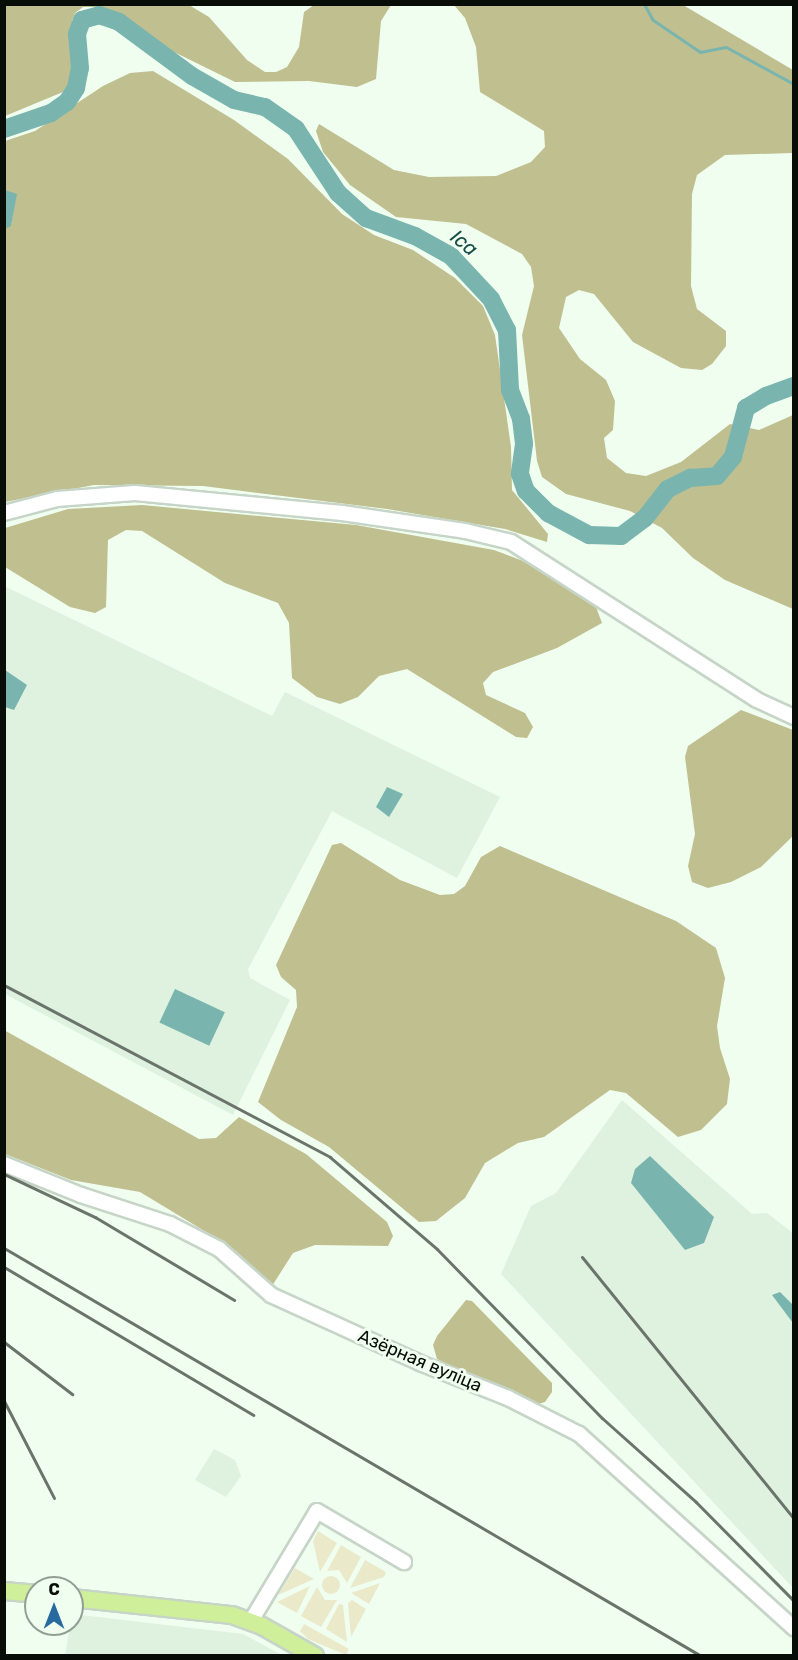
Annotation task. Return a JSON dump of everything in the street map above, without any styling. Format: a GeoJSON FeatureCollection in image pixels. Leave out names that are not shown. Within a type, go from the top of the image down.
{"type":"FeatureCollection","features":[{"type":"Feature","properties":{"kind":"main road"},"geometry":{"type":"LineString","coordinates":[[4,1591],[24,1593]]}},
{"type":"Feature","properties":{"kind":"main road"},"geometry":{"type":"LineString","coordinates":[[84,1599],[232,1615],[251,1621],[295,1650],[315,1656]]}},
{"type":"Feature","properties":{"kind":"street"},"geometry":{"type":"LineString","coordinates":[[4,513],[57,499],[135,493],[342,513],[465,531],[511,542],[757,700],[794,717]]}},
{"type":"Feature","properties":{"kind":"street","name":"Азёрная вуліца"},"geometry":{"type":"LineString","coordinates":[[4,1164],[170,1224],[219,1249],[271,1295],[507,1398],[579,1434],[794,1628]]}},
{"type":"Feature","properties":{"kind":"street"},"geometry":{"type":"LineString","coordinates":[[251,1621],[317,1511],[404,1562]]}},
{"type":"Feature","properties":{"kind":"shaded area"},"geometry":{"type":"Polygon","coordinates":[[[5,5],[189,5],[209,17],[247,60],[265,72],[276,72],[287,67],[299,47],[304,12],[314,5],[391,5],[381,21],[376,79],[357,87],[309,81],[235,82],[174,52],[122,15],[100,7],[83,7],[75,13],[72,21],[72,75],[63,92],[5,116],[5,5]]]}},
{"type":"Feature","properties":{"kind":"shaded area"},"geometry":{"type":"Polygon","coordinates":[[[454,5],[683,5],[793,70],[793,153],[725,155],[697,175],[692,194],[691,286],[697,309],[726,331],[726,346],[712,364],[702,370],[681,368],[633,342],[594,294],[579,290],[566,297],[559,328],[580,359],[606,380],[615,401],[613,430],[604,438],[607,458],[626,473],[646,476],[681,462],[730,424],[759,430],[793,415],[793,609],[725,580],[693,558],[662,528],[630,511],[566,494],[542,477],[537,461],[522,335],[534,286],[531,267],[522,254],[466,224],[396,217],[350,185],[323,152],[316,131],[319,124],[394,170],[429,177],[496,176],[531,162],[545,147],[544,131],[480,92],[476,47],[465,18],[454,5]]]}},
{"type":"Feature","properties":{"kind":"shaded area"},"geometry":{"type":"Polygon","coordinates":[[[153,71],[234,120],[288,159],[342,214],[374,235],[413,250],[455,278],[483,306],[495,335],[511,447],[512,490],[548,534],[547,542],[505,529],[387,509],[203,486],[94,485],[5,502],[4,229],[11,225],[16,195],[5,190],[5,141],[35,131],[103,86],[130,73],[153,71]]]}},
{"type":"Feature","properties":{"kind":"shaded area"},"geometry":{"type":"Polygon","coordinates":[[[142,505],[356,525],[494,550],[523,561],[596,607],[602,623],[557,648],[493,672],[483,683],[486,695],[525,713],[533,727],[527,738],[516,737],[407,669],[379,676],[358,697],[340,704],[317,697],[292,678],[289,623],[278,603],[225,583],[142,531],[126,530],[108,540],[106,607],[95,613],[70,607],[5,567],[5,528],[68,509],[142,505]]]}},
{"type":"Feature","properties":{"kind":"shaded area"},"geometry":{"type":"Polygon","coordinates":[[[4,586],[272,716],[285,692],[500,797],[457,878],[332,811],[248,969],[250,978],[290,1000],[233,1115],[5,994],[4,586]]]}},
{"type":"Feature","properties":{"kind":"shaded area"},"geometry":{"type":"Polygon","coordinates":[[[741,710],[793,730],[793,836],[761,867],[731,882],[708,888],[692,882],[688,866],[695,834],[685,757],[688,746],[741,710]]]}},
{"type":"Feature","properties":{"kind":"shaded area"},"geometry":{"type":"Polygon","coordinates":[[[341,843],[400,880],[440,895],[454,894],[465,886],[481,857],[500,846],[676,921],[716,948],[725,978],[717,1026],[720,1048],[730,1079],[727,1104],[701,1130],[678,1137],[626,1093],[610,1090],[544,1137],[518,1143],[485,1163],[465,1198],[436,1221],[419,1222],[329,1147],[281,1120],[258,1102],[297,1007],[296,990],[281,977],[276,965],[332,845],[341,843]]]}},
{"type":"Feature","properties":{"kind":"shaded area"},"geometry":{"type":"Polygon","coordinates":[[[4,1030],[199,1139],[216,1138],[239,1117],[306,1154],[387,1222],[393,1236],[388,1246],[315,1245],[293,1253],[272,1286],[221,1241],[140,1192],[71,1180],[5,1154],[4,1030]]]}},
{"type":"Feature","properties":{"kind":"shaded area"},"geometry":{"type":"Polygon","coordinates":[[[622,1100],[752,1214],[767,1213],[793,1233],[793,1588],[501,1274],[531,1206],[556,1193],[622,1100]]]}},
{"type":"Feature","properties":{"kind":"shaded area"},"geometry":{"type":"Polygon","coordinates":[[[466,1300],[472,1301],[552,1383],[552,1392],[545,1402],[535,1405],[437,1359],[433,1345],[437,1336],[466,1300]]]}},
{"type":"Feature","properties":{"kind":"shaded area"},"geometry":{"type":"Polygon","coordinates":[[[214,1449],[235,1460],[241,1476],[226,1497],[195,1480],[214,1449]]]}},
{"type":"Feature","properties":{"kind":"shaded area"},"geometry":{"type":"Polygon","coordinates":[[[318,1531],[337,1543],[320,1572],[313,1541],[318,1531]]]}},
{"type":"Feature","properties":{"kind":"shaded area"},"geometry":{"type":"Polygon","coordinates":[[[341,1545],[361,1557],[347,1583],[339,1570],[327,1571],[341,1545]]]}},
{"type":"Feature","properties":{"kind":"shaded area"},"geometry":{"type":"Polygon","coordinates":[[[365,1560],[386,1572],[384,1577],[350,1588],[365,1560]]]}},
{"type":"Feature","properties":{"kind":"shaded area"},"geometry":{"type":"Polygon","coordinates":[[[295,1568],[314,1579],[278,1595],[295,1568]]]}},
{"type":"Feature","properties":{"kind":"shaded area"},"geometry":{"type":"Polygon","coordinates":[[[331,1576],[337,1579],[340,1585],[337,1591],[331,1594],[325,1591],[322,1585],[325,1579],[331,1576]]]}},
{"type":"Feature","properties":{"kind":"shaded area"},"geometry":{"type":"Polygon","coordinates":[[[380,1583],[369,1604],[351,1593],[380,1583]]]}},
{"type":"Feature","properties":{"kind":"shaded area"},"geometry":{"type":"Polygon","coordinates":[[[310,1586],[297,1613],[277,1602],[310,1586]]]}},
{"type":"Feature","properties":{"kind":"shaded area"},"geometry":{"type":"Polygon","coordinates":[[[317,1587],[325,1600],[337,1600],[321,1627],[301,1616],[317,1587]]]}},
{"type":"Feature","properties":{"kind":"shaded area"},"geometry":{"type":"Polygon","coordinates":[[[352,1600],[366,1609],[351,1637],[348,1603],[352,1600]]]}},
{"type":"Feature","properties":{"kind":"shaded area"},"geometry":{"type":"Polygon","coordinates":[[[339,1604],[343,1605],[347,1642],[326,1629],[339,1604]]]}},
{"type":"Feature","properties":{"kind":"shaded area"},"geometry":{"type":"Polygon","coordinates":[[[84,1615],[243,1634],[282,1655],[65,1655],[68,1636],[84,1636],[84,1615]]]}},
{"type":"Feature","properties":{"kind":"shaded area"},"geometry":{"type":"Polygon","coordinates":[[[304,1624],[349,1649],[346,1655],[308,1639],[300,1631],[304,1624]]]}},
{"type":"Feature","properties":{"kind":"water"},"geometry":{"type":"Polygon","coordinates":[[[5,190],[17,194],[11,226],[5,229],[5,190]]]}},
{"type":"Feature","properties":{"kind":"water"},"geometry":{"type":"Polygon","coordinates":[[[5,670],[27,685],[14,710],[5,707],[5,670]]]}},
{"type":"Feature","properties":{"kind":"water"},"geometry":{"type":"Polygon","coordinates":[[[387,787],[403,794],[389,817],[376,807],[387,787]]]}},
{"type":"Feature","properties":{"kind":"water"},"geometry":{"type":"Polygon","coordinates":[[[175,989],[225,1012],[209,1046],[159,1023],[175,989]]]}},
{"type":"Feature","properties":{"kind":"water"},"geometry":{"type":"Polygon","coordinates":[[[650,1156],[714,1217],[704,1243],[685,1250],[631,1183],[635,1169],[650,1156]]]}},
{"type":"Feature","properties":{"kind":"water"},"geometry":{"type":"Polygon","coordinates":[[[780,1292],[793,1305],[793,1323],[772,1295],[780,1292]]]}},
{"type":"Feature","properties":{"kind":"waterway"},"geometry":{"type":"LineString","coordinates":[[644,4],[653,20],[700,52],[726,47],[794,84]]}},
{"type":"Feature","properties":{"kind":"waterway","name":"Іса"},"geometry":{"type":"LineString","coordinates":[[4,129],[51,113],[67,102],[76,88],[80,68],[77,34],[82,20],[99,15],[119,22],[192,76],[234,100],[265,107],[296,129],[338,193],[366,218],[415,236],[451,256],[491,299],[507,330],[510,390],[521,419],[524,444],[520,474],[526,491],[548,513],[589,535],[621,536],[645,518],[668,489],[690,478],[717,476],[733,457],[746,408],[766,396],[794,386]]}},
{"type":"Feature","properties":{"kind":"railway"},"geometry":{"type":"LineString","coordinates":[[4,985],[330,1157],[437,1249],[602,1418],[696,1502],[794,1601]]}},
{"type":"Feature","properties":{"kind":"railway"},"geometry":{"type":"LineString","coordinates":[[4,1174],[95,1217],[234,1300]]}},
{"type":"Feature","properties":{"kind":"railway"},"geometry":{"type":"LineString","coordinates":[[4,1248],[701,1656]]}},
{"type":"Feature","properties":{"kind":"railway"},"geometry":{"type":"LineString","coordinates":[[582,1257],[794,1519]]}},
{"type":"Feature","properties":{"kind":"railway"},"geometry":{"type":"LineString","coordinates":[[4,1267],[253,1415]]}},
{"type":"Feature","properties":{"kind":"railway"},"geometry":{"type":"LineString","coordinates":[[4,1342],[72,1394]]}},
{"type":"Feature","properties":{"kind":"railway"},"geometry":{"type":"LineString","coordinates":[[4,1401],[54,1498]]}}]}
